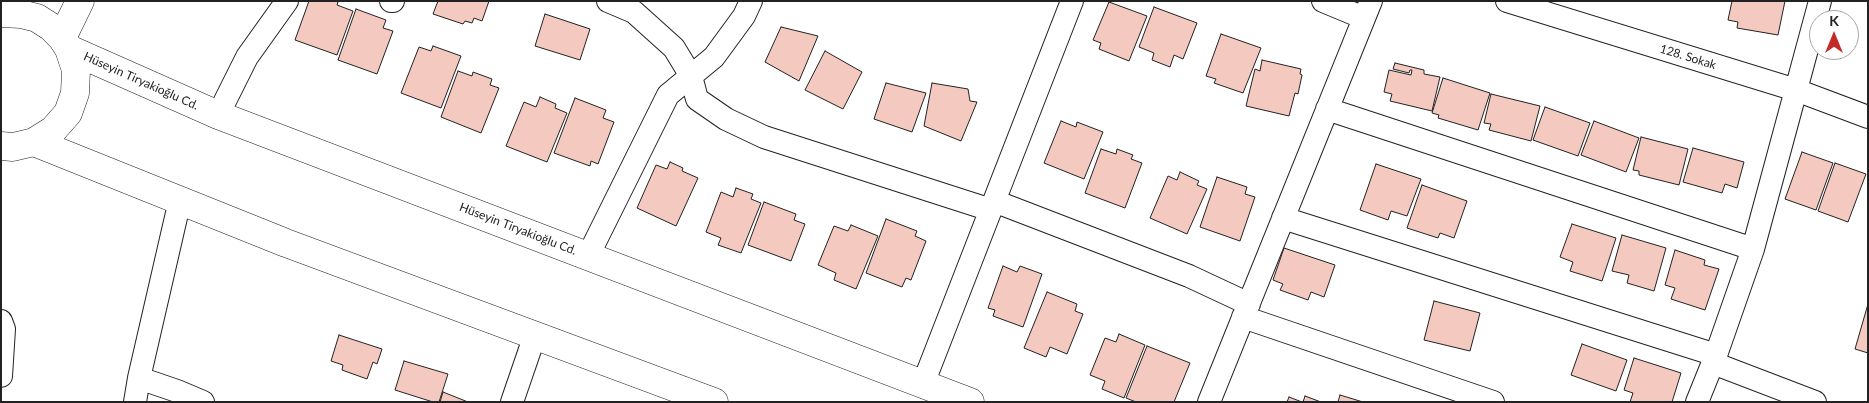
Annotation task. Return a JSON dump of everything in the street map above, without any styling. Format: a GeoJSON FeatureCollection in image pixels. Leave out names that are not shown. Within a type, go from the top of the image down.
{"type":"FeatureCollection","features":[{"type":"Feature","properties":{"kind":"street"},"geometry":{"type":"LineString","coordinates":[[66,44],[80,1]]}},
{"type":"Feature","properties":{"kind":"street"},"geometry":{"type":"LineString","coordinates":[[218,115],[247,57],[287,1]]}},
{"type":"Feature","properties":{"kind":"street"},"geometry":{"type":"LineString","coordinates":[[608,1],[634,12],[674,48],[691,76],[697,99],[726,119],[764,136],[992,205],[1190,276],[1246,311],[1493,402]]}},
{"type":"Feature","properties":{"kind":"street"},"geometry":{"type":"LineString","coordinates":[[588,256],[668,95],[714,57],[744,16],[751,1]]}},
{"type":"Feature","properties":{"kind":"street"},"geometry":{"type":"LineString","coordinates":[[917,393],[1072,1]]}},
{"type":"Feature","properties":{"kind":"street"},"geometry":{"type":"LineString","coordinates":[[1209,402],[1367,9],[1323,1]]}},
{"type":"Feature","properties":{"kind":"street","name":"128. Sokak"},"geometry":{"type":"LineString","coordinates":[[1507,1],[1796,90],[1868,117]]}},
{"type":"Feature","properties":{"kind":"street"},"geometry":{"type":"LineString","coordinates":[[1697,402],[1715,359],[1753,249],[1820,1]]}},
{"type":"Feature","properties":{"kind":"street","name":"Hüseyin Tiryakioğlu Cd."},"geometry":{"type":"LineString","coordinates":[[5,9],[36,18],[51,27],[66,44],[76,70],[76,92],[68,113],[53,130],[12,147]]}},
{"type":"Feature","properties":{"kind":"street","name":"Hüseyin Tiryakioğlu Cd."},"geometry":{"type":"LineString","coordinates":[[66,44],[218,115],[588,256],[917,393],[970,402]]}},
{"type":"Feature","properties":{"kind":"street"},"geometry":{"type":"LineString","coordinates":[[1327,109],[1753,249]]}},
{"type":"Feature","properties":{"kind":"street","name":"Hüseyin Tiryakioğlu Cd."},"geometry":{"type":"LineString","coordinates":[[12,147],[180,200],[286,243],[714,402]]}},
{"type":"Feature","properties":{"kind":"street"},"geometry":{"type":"LineString","coordinates":[[135,402],[180,200]]}},
{"type":"Feature","properties":{"kind":"street"},"geometry":{"type":"LineString","coordinates":[[1283,218],[1715,359],[1815,402]]}},
{"type":"Feature","properties":{"kind":"street"},"geometry":{"type":"LineString","coordinates":[[1,321],[4,329],[1,376]]}},
{"type":"Feature","properties":{"kind":"street"},"geometry":{"type":"LineString","coordinates":[[512,402],[535,335]]}},
{"type":"Feature","properties":{"kind":"street"},"geometry":{"type":"LineString","coordinates":[[139,378],[203,402]]}},
{"type":"Feature","properties":{"kind":"building"},"geometry":{"type":"Polygon","coordinates":[[[309,1],[335,1],[338,2],[337,5],[353,11],[337,55],[295,40],[309,1]]]}},
{"type":"Feature","properties":{"kind":"building"},"geometry":{"type":"Polygon","coordinates":[[[438,1],[489,1],[482,21],[474,18],[472,23],[465,21],[463,24],[433,14],[438,1]]]}},
{"type":"Feature","properties":{"kind":"building"},"geometry":{"type":"Polygon","coordinates":[[[1732,1],[1785,1],[1778,35],[1737,28],[1738,22],[1728,20],[1732,1]]]}},
{"type":"Feature","properties":{"kind":"building"},"geometry":{"type":"Polygon","coordinates":[[[1109,2],[1147,16],[1129,61],[1099,49],[1101,43],[1093,40],[1109,2]]]}},
{"type":"Feature","properties":{"kind":"building"},"geometry":{"type":"Polygon","coordinates":[[[1154,7],[1197,23],[1183,59],[1174,55],[1170,67],[1152,60],[1154,53],[1139,47],[1154,7]]]}},
{"type":"Feature","properties":{"kind":"building"},"geometry":{"type":"Polygon","coordinates":[[[356,9],[386,20],[383,28],[393,31],[377,74],[338,60],[356,9]]]}},
{"type":"Feature","properties":{"kind":"building"},"geometry":{"type":"Polygon","coordinates":[[[545,14],[590,29],[580,60],[535,46],[545,14]]]}},
{"type":"Feature","properties":{"kind":"building"},"geometry":{"type":"Polygon","coordinates":[[[781,27],[818,36],[799,81],[765,62],[781,27]]]}},
{"type":"Feature","properties":{"kind":"building"},"geometry":{"type":"Polygon","coordinates":[[[1221,34],[1261,48],[1243,93],[1214,83],[1216,79],[1206,76],[1221,34]]]}},
{"type":"Feature","properties":{"kind":"building"},"geometry":{"type":"Polygon","coordinates":[[[433,46],[461,56],[441,108],[401,93],[419,47],[431,51],[433,46]]]}},
{"type":"Feature","properties":{"kind":"building"},"geometry":{"type":"Polygon","coordinates":[[[825,51],[862,72],[843,109],[805,90],[825,51]]]}},
{"type":"Feature","properties":{"kind":"building"},"geometry":{"type":"Polygon","coordinates":[[[1262,60],[1301,69],[1300,74],[1302,75],[1298,94],[1295,93],[1289,116],[1246,106],[1255,69],[1260,71],[1262,60]]]}},
{"type":"Feature","properties":{"kind":"building"},"geometry":{"type":"Polygon","coordinates":[[[1395,63],[1424,70],[1424,74],[1440,77],[1432,111],[1390,101],[1392,94],[1384,92],[1389,70],[1411,75],[1412,70],[1409,73],[1393,69],[1395,63]]]}},
{"type":"Feature","properties":{"kind":"building"},"geometry":{"type":"Polygon","coordinates":[[[458,71],[472,76],[473,72],[492,79],[490,85],[499,88],[481,133],[441,117],[458,71]]]}},
{"type":"Feature","properties":{"kind":"building"},"geometry":{"type":"Polygon","coordinates":[[[1443,78],[1490,93],[1478,130],[1438,118],[1439,115],[1432,113],[1443,78]]]}},
{"type":"Feature","properties":{"kind":"building"},"geometry":{"type":"Polygon","coordinates":[[[886,83],[926,93],[912,132],[874,119],[886,83]]]}},
{"type":"Feature","properties":{"kind":"building"},"geometry":{"type":"Polygon","coordinates":[[[932,83],[968,89],[970,101],[977,102],[961,141],[924,126],[932,83]]]}},
{"type":"Feature","properties":{"kind":"building"},"geometry":{"type":"Polygon","coordinates":[[[1491,94],[1540,106],[1531,141],[1489,130],[1491,124],[1484,123],[1491,94]]]}},
{"type":"Feature","properties":{"kind":"building"},"geometry":{"type":"Polygon","coordinates":[[[540,97],[556,104],[555,108],[567,113],[547,162],[506,146],[524,102],[536,107],[540,97]]]}},
{"type":"Feature","properties":{"kind":"building"},"geometry":{"type":"Polygon","coordinates":[[[575,98],[606,110],[603,118],[614,122],[598,164],[591,161],[590,166],[554,153],[575,98]]]}},
{"type":"Feature","properties":{"kind":"building"},"geometry":{"type":"Polygon","coordinates":[[[1545,107],[1590,123],[1578,156],[1533,140],[1545,107]]]}},
{"type":"Feature","properties":{"kind":"building"},"geometry":{"type":"Polygon","coordinates":[[[1061,121],[1076,127],[1077,122],[1103,132],[1084,179],[1044,163],[1061,121]]]}},
{"type":"Feature","properties":{"kind":"building"},"geometry":{"type":"Polygon","coordinates":[[[1594,121],[1639,138],[1626,172],[1581,155],[1594,121]]]}},
{"type":"Feature","properties":{"kind":"building"},"geometry":{"type":"Polygon","coordinates":[[[1641,137],[1688,149],[1679,185],[1639,175],[1639,171],[1633,170],[1641,137]]]}},
{"type":"Feature","properties":{"kind":"building"},"geometry":{"type":"Polygon","coordinates":[[[1693,148],[1744,162],[1737,188],[1725,184],[1722,193],[1683,182],[1693,148]]]}},
{"type":"Feature","properties":{"kind":"building"},"geometry":{"type":"Polygon","coordinates":[[[1101,149],[1116,154],[1117,149],[1133,155],[1131,159],[1142,163],[1125,208],[1085,193],[1101,149]]]}},
{"type":"Feature","properties":{"kind":"building"},"geometry":{"type":"Polygon","coordinates":[[[1802,152],[1833,163],[1816,210],[1785,199],[1802,152]]]}},
{"type":"Feature","properties":{"kind":"building"},"geometry":{"type":"Polygon","coordinates":[[[670,162],[683,168],[682,171],[698,178],[676,226],[637,208],[656,165],[667,169],[670,162]]]}},
{"type":"Feature","properties":{"kind":"building"},"geometry":{"type":"Polygon","coordinates":[[[1835,163],[1866,174],[1848,222],[1818,211],[1835,163]]]}},
{"type":"Feature","properties":{"kind":"building"},"geometry":{"type":"Polygon","coordinates":[[[1376,164],[1421,179],[1407,216],[1391,211],[1388,220],[1360,210],[1376,164]]]}},
{"type":"Feature","properties":{"kind":"building"},"geometry":{"type":"Polygon","coordinates":[[[1180,172],[1199,181],[1197,185],[1207,189],[1187,234],[1150,218],[1168,176],[1177,180],[1180,172]]]}},
{"type":"Feature","properties":{"kind":"building"},"geometry":{"type":"Polygon","coordinates":[[[1217,177],[1247,187],[1245,194],[1255,197],[1240,241],[1200,227],[1217,177]]]}},
{"type":"Feature","properties":{"kind":"building"},"geometry":{"type":"Polygon","coordinates":[[[1422,185],[1467,201],[1454,238],[1440,233],[1438,238],[1407,228],[1422,185]]]}},
{"type":"Feature","properties":{"kind":"building"},"geometry":{"type":"Polygon","coordinates":[[[736,188],[753,194],[751,199],[761,203],[741,253],[718,245],[721,238],[706,232],[721,192],[733,197],[736,188]]]}},
{"type":"Feature","properties":{"kind":"building"},"geometry":{"type":"Polygon","coordinates":[[[764,202],[796,214],[794,220],[805,224],[791,261],[748,245],[764,202]]]}},
{"type":"Feature","properties":{"kind":"building"},"geometry":{"type":"Polygon","coordinates":[[[886,219],[917,231],[915,236],[926,241],[911,280],[906,278],[902,287],[866,273],[886,219]]]}},
{"type":"Feature","properties":{"kind":"building"},"geometry":{"type":"Polygon","coordinates":[[[1572,224],[1616,238],[1602,281],[1570,271],[1573,262],[1560,257],[1572,224]]]}},
{"type":"Feature","properties":{"kind":"building"},"geometry":{"type":"Polygon","coordinates":[[[851,225],[878,236],[856,289],[834,280],[836,273],[818,265],[834,226],[848,231],[851,225]]]}},
{"type":"Feature","properties":{"kind":"building"},"geometry":{"type":"Polygon","coordinates":[[[1622,235],[1666,248],[1654,291],[1627,283],[1629,275],[1612,271],[1622,235]]]}},
{"type":"Feature","properties":{"kind":"building"},"geometry":{"type":"Polygon","coordinates":[[[1284,248],[1335,265],[1324,297],[1311,292],[1308,300],[1280,290],[1283,284],[1273,280],[1284,248]]]}},
{"type":"Feature","properties":{"kind":"building"},"geometry":{"type":"Polygon","coordinates":[[[1675,250],[1705,260],[1704,265],[1719,269],[1705,310],[1671,299],[1675,288],[1665,285],[1675,250]]]}},
{"type":"Feature","properties":{"kind":"building"},"geometry":{"type":"Polygon","coordinates":[[[1003,266],[1017,272],[1020,266],[1042,274],[1023,327],[993,316],[995,310],[988,308],[1003,266]]]}},
{"type":"Feature","properties":{"kind":"building"},"geometry":{"type":"Polygon","coordinates":[[[1047,292],[1077,304],[1075,311],[1083,314],[1067,354],[1050,347],[1046,357],[1024,348],[1047,292]]]}},
{"type":"Feature","properties":{"kind":"building"},"geometry":{"type":"Polygon","coordinates":[[[1434,301],[1480,313],[1470,351],[1424,340],[1434,301]]]}},
{"type":"Feature","properties":{"kind":"building"},"geometry":{"type":"Polygon","coordinates":[[[1868,304],[1868,353],[1855,349],[1868,304]]]}},
{"type":"Feature","properties":{"kind":"building"},"geometry":{"type":"Polygon","coordinates":[[[1119,334],[1145,345],[1124,398],[1102,389],[1105,381],[1090,375],[1105,338],[1116,342],[1119,334]]]}},
{"type":"Feature","properties":{"kind":"building"},"geometry":{"type":"Polygon","coordinates":[[[339,335],[382,349],[377,364],[373,362],[367,379],[342,370],[343,365],[331,361],[339,335]]]}},
{"type":"Feature","properties":{"kind":"building"},"geometry":{"type":"Polygon","coordinates":[[[1582,344],[1627,360],[1616,391],[1571,375],[1582,344]]]}},
{"type":"Feature","properties":{"kind":"building"},"geometry":{"type":"Polygon","coordinates":[[[1147,346],[1190,363],[1174,402],[1136,402],[1126,398],[1147,346]]]}},
{"type":"Feature","properties":{"kind":"building"},"geometry":{"type":"Polygon","coordinates":[[[1634,358],[1681,373],[1672,402],[1630,402],[1633,393],[1624,390],[1634,358]]]}},
{"type":"Feature","properties":{"kind":"building"},"geometry":{"type":"Polygon","coordinates":[[[404,361],[448,374],[439,402],[433,402],[395,390],[404,361]]]}},
{"type":"Feature","properties":{"kind":"building"},"geometry":{"type":"Polygon","coordinates":[[[443,392],[468,402],[440,402],[443,392]]]}},
{"type":"Feature","properties":{"kind":"building"},"geometry":{"type":"Polygon","coordinates":[[[1340,395],[1363,402],[1338,402],[1340,395]]]}},
{"type":"Feature","properties":{"kind":"building"},"geometry":{"type":"Polygon","coordinates":[[[1305,396],[1321,402],[1303,402],[1305,396]]]}},
{"type":"Feature","properties":{"kind":"building"},"geometry":{"type":"Polygon","coordinates":[[[1289,397],[1302,402],[1287,402],[1289,397]]]}}]}
